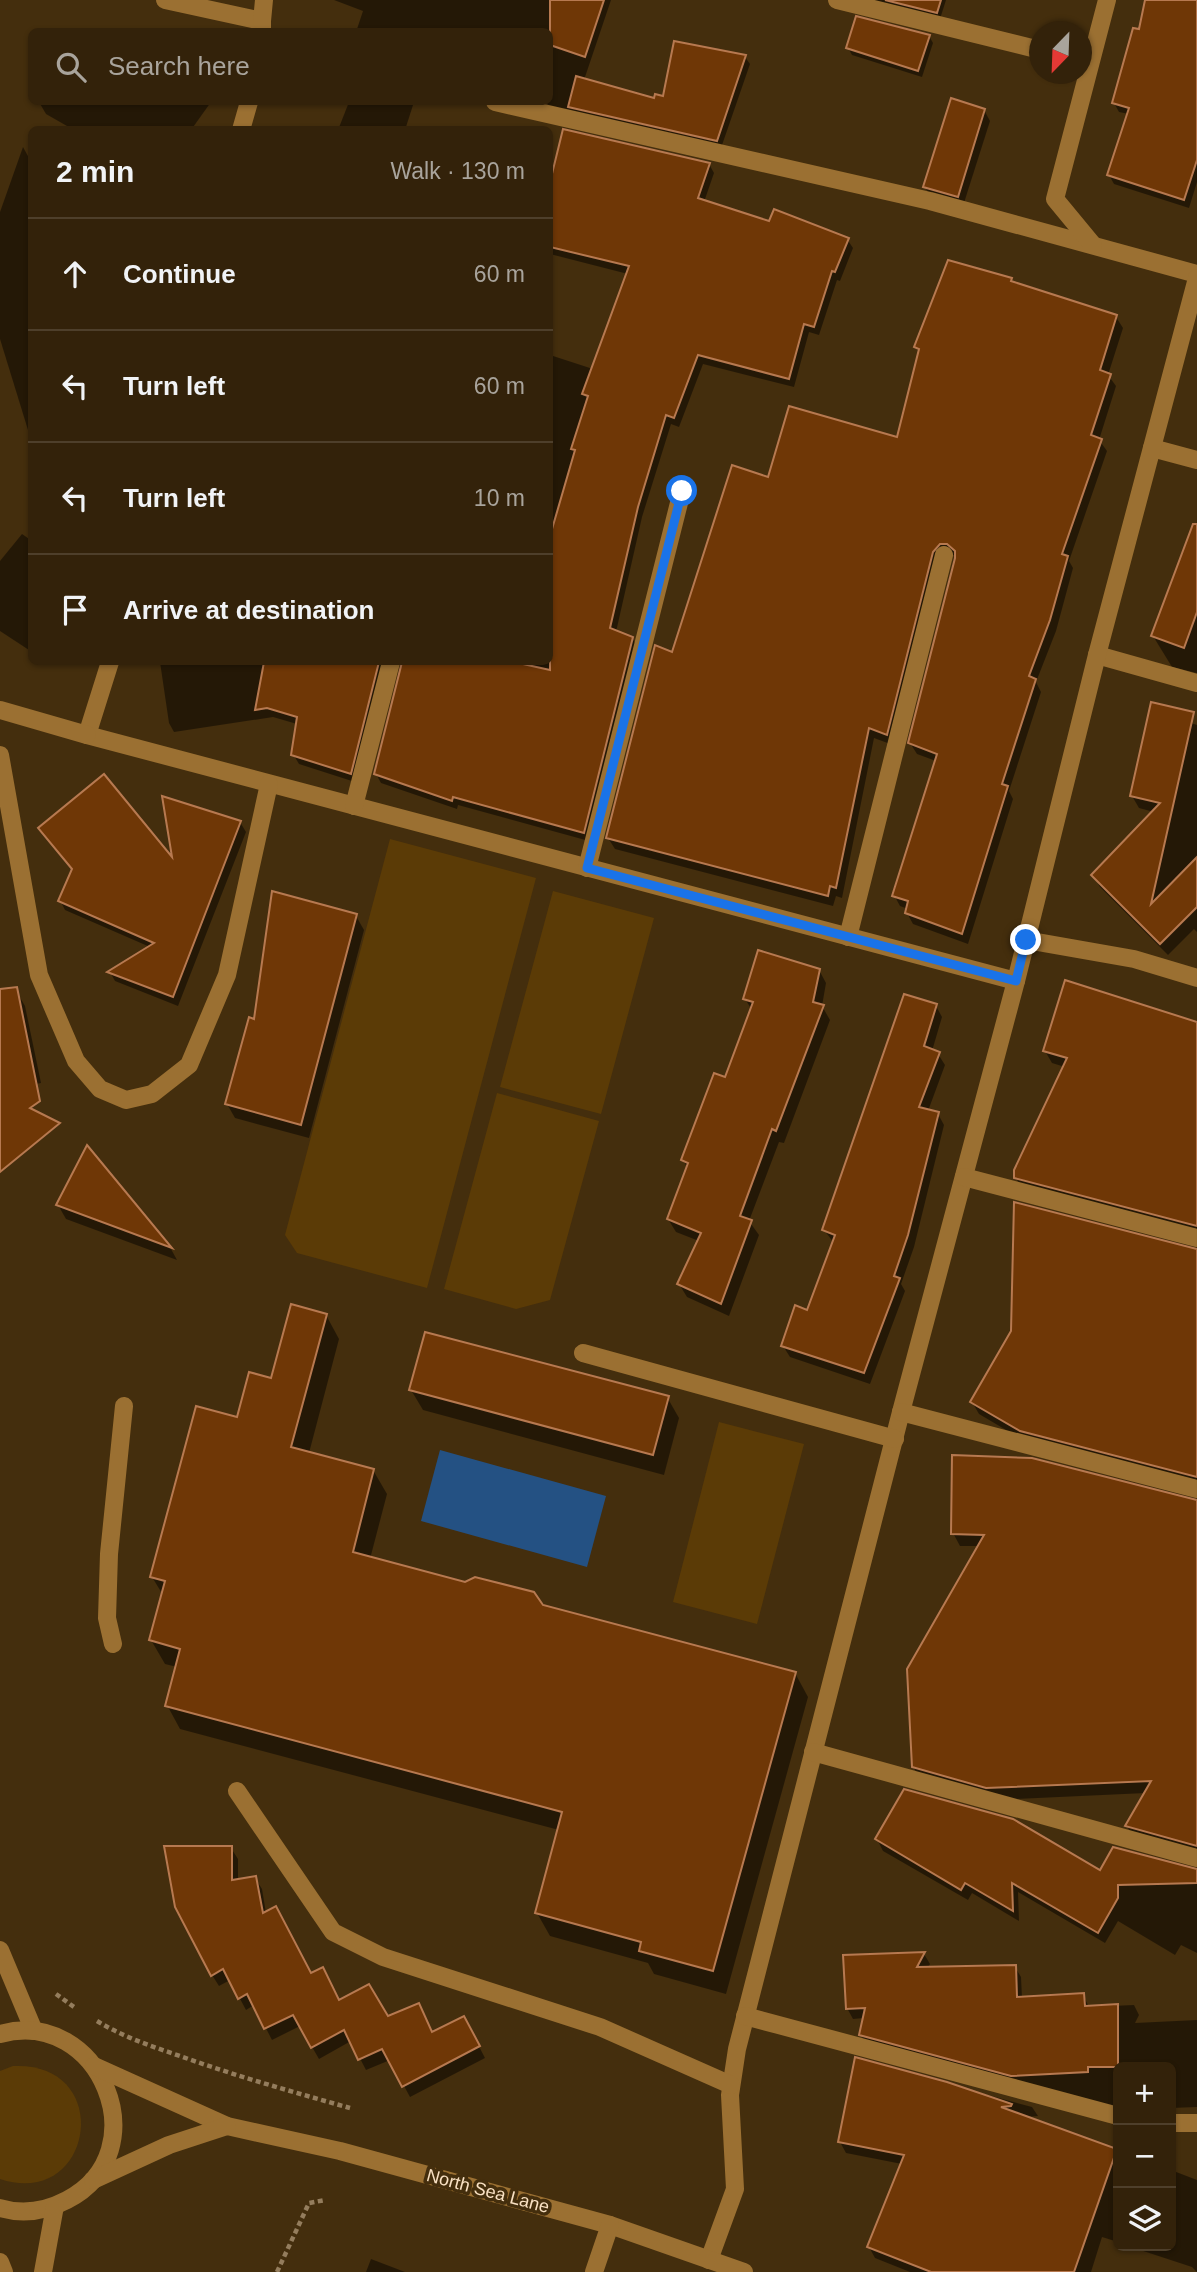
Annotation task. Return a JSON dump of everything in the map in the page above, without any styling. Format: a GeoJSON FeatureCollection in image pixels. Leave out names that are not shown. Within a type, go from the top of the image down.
{"type":"FeatureCollection","features":[{"type":"Feature","properties":{"kind":"street"},"geometry":{"type":"LineString","coordinates":[[164,0],[262,26],[264,0]]}},
{"type":"Feature","properties":{"kind":"street"},"geometry":{"type":"LineString","coordinates":[[837,0],[1029,47]]}},
{"type":"Feature","properties":{"kind":"street"},"geometry":{"type":"LineString","coordinates":[[1092,44],[1107,0]]}},
{"type":"Feature","properties":{"kind":"street"},"geometry":{"type":"LineString","coordinates":[[1081,84],[1055,199],[1093,245]]}},
{"type":"Feature","properties":{"kind":"street"},"geometry":{"type":"LineString","coordinates":[[242,126],[247,105]]}},
{"type":"Feature","properties":{"kind":"street"},"geometry":{"type":"LineString","coordinates":[[508,105],[930,201],[1197,276],[745,2016],[731,2085],[734,2189],[709,2260]]}},
{"type":"Feature","properties":{"kind":"street"},"geometry":{"type":"LineString","coordinates":[[1152,447],[1197,460]]}},
{"type":"Feature","properties":{"kind":"street"},"geometry":{"type":"LineString","coordinates":[[587,868],[682,491]]}},
{"type":"Feature","properties":{"kind":"street"},"geometry":{"type":"LineString","coordinates":[[848,937],[944,555]]}},
{"type":"Feature","properties":{"kind":"street"},"geometry":{"type":"LineString","coordinates":[[1097,655],[1197,683]]}},
{"type":"Feature","properties":{"kind":"street"},"geometry":{"type":"LineString","coordinates":[[87,735],[109,665]]}},
{"type":"Feature","properties":{"kind":"street"},"geometry":{"type":"LineString","coordinates":[[354,806],[390,665]]}},
{"type":"Feature","properties":{"kind":"street"},"geometry":{"type":"LineString","coordinates":[[0,710],[269,784],[1016,981]]}},
{"type":"Feature","properties":{"kind":"street"},"geometry":{"type":"LineString","coordinates":[[0,755],[39,975],[76,1061],[100,1089],[126,1100],[152,1094],[189,1065],[227,975],[269,784]]}},
{"type":"Feature","properties":{"kind":"street"},"geometry":{"type":"LineString","coordinates":[[1026,940],[1134,959],[1197,978]]}},
{"type":"Feature","properties":{"kind":"street"},"geometry":{"type":"LineString","coordinates":[[964,1177],[1197,1238]]}},
{"type":"Feature","properties":{"kind":"street"},"geometry":{"type":"LineString","coordinates":[[583,1353],[895,1439]]}},
{"type":"Feature","properties":{"kind":"street"},"geometry":{"type":"LineString","coordinates":[[113,1644],[107,1618],[109,1554],[124,1406]]}},
{"type":"Feature","properties":{"kind":"street"},"geometry":{"type":"LineString","coordinates":[[901,1412],[1197,1489]]}},
{"type":"Feature","properties":{"kind":"street"},"geometry":{"type":"LineString","coordinates":[[813,1752],[1197,1858]]}},
{"type":"Feature","properties":{"kind":"street"},"geometry":{"type":"LineString","coordinates":[[237,1791],[333,1932],[383,1957],[600,2027],[731,2085]]}},
{"type":"Feature","properties":{"kind":"street"},"geometry":{"type":"LineString","coordinates":[[0,1950],[34,2031]]}},
{"type":"Feature","properties":{"kind":"street"},"geometry":{"type":"LineString","coordinates":[[745,2016],[1113,2115]]}},
{"type":"Feature","properties":{"kind":"street"},"geometry":{"type":"LineString","coordinates":[[0,2034],[34,2031],[57,2037],[78,2048],[94,2066],[110,2093],[114,2123],[109,2154],[93,2180],[76,2196],[33,2212],[0,2208]]}},
{"type":"Feature","properties":{"kind":"street","name":"North Sea Lane"},"geometry":{"type":"LineString","coordinates":[[94,2066],[228,2126],[340,2151],[610,2225],[744,2272]]}},
{"type":"Feature","properties":{"kind":"street"},"geometry":{"type":"LineString","coordinates":[[1176,2123],[1197,2123]]}},
{"type":"Feature","properties":{"kind":"street"},"geometry":{"type":"LineString","coordinates":[[93,2180],[169,2145],[228,2126]]}},
{"type":"Feature","properties":{"kind":"street"},"geometry":{"type":"LineString","coordinates":[[43,2272],[55,2206]]}},
{"type":"Feature","properties":{"kind":"street"},"geometry":{"type":"LineString","coordinates":[[594,2272],[610,2225]]}},
{"type":"Feature","properties":{"kind":"street"},"geometry":{"type":"LineString","coordinates":[[0,2262],[4,2272]]}},
{"type":"Feature","properties":{"kind":"path"},"geometry":{"type":"LineString","coordinates":[[53,1992],[85,2014]]}},
{"type":"Feature","properties":{"kind":"path"},"geometry":{"type":"LineString","coordinates":[[96,2021],[119,2035],[192,2061],[350,2108]]}},
{"type":"Feature","properties":{"kind":"path"},"geometry":{"type":"LineString","coordinates":[[278,2272],[309,2203],[325,2200]]}},
{"type":"Feature","properties":{"kind":"shaded area"},"geometry":{"type":"Polygon","coordinates":[[[390,839],[536,878],[427,1288],[297,1253],[285,1235],[390,839]]]}},
{"type":"Feature","properties":{"kind":"shaded area"},"geometry":{"type":"Polygon","coordinates":[[[553,891],[654,918],[601,1114],[500,1087],[553,891]]]}},
{"type":"Feature","properties":{"kind":"shaded area"},"geometry":{"type":"Polygon","coordinates":[[[497,1093],[599,1121],[550,1300],[516,1309],[444,1289],[497,1093]]]}},
{"type":"Feature","properties":{"kind":"shaded area"},"geometry":{"type":"Polygon","coordinates":[[[719,1422],[804,1444],[757,1624],[673,1602],[719,1422]]]}},
{"type":"Feature","properties":{"kind":"shaded area"},"geometry":{"type":"Polygon","coordinates":[[[13,2066],[46,2071],[68,2086],[79,2108],[80,2132],[73,2156],[56,2174],[32,2183],[0,2179],[0,2071],[13,2066]]]}},
{"type":"Feature","properties":{"kind":"water"},"geometry":{"type":"Polygon","coordinates":[[[440,1450],[606,1496],[587,1567],[421,1521],[440,1450]]]}},
{"type":"Feature","properties":{"kind":"building"},"geometry":{"type":"Polygon","coordinates":[[[550,0],[604,0],[585,57],[553,46],[553,28],[550,28],[550,0]]]}},
{"type":"Feature","properties":{"kind":"building"},"geometry":{"type":"Polygon","coordinates":[[[885,0],[941,0],[937,13],[885,0]]]}},
{"type":"Feature","properties":{"kind":"building"},"geometry":{"type":"Polygon","coordinates":[[[1145,0],[1197,0],[1197,160],[1184,200],[1107,175],[1129,108],[1112,103],[1133,28],[1139,29],[1145,0]]]}},
{"type":"Feature","properties":{"kind":"building"},"geometry":{"type":"Polygon","coordinates":[[[856,16],[930,35],[918,71],[846,48],[856,16]]]}},
{"type":"Feature","properties":{"kind":"building"},"geometry":{"type":"Polygon","coordinates":[[[674,41],[746,55],[717,141],[568,107],[576,76],[654,98],[655,94],[663,96],[674,41]]]}},
{"type":"Feature","properties":{"kind":"building"},"geometry":{"type":"Polygon","coordinates":[[[951,98],[985,109],[958,197],[923,187],[951,98]]]}},
{"type":"Feature","properties":{"kind":"building"},"geometry":{"type":"Polygon","coordinates":[[[563,129],[710,163],[698,198],[769,221],[774,209],[849,238],[835,272],[832,271],[814,327],[804,324],[789,379],[698,355],[674,418],[666,415],[638,507],[610,628],[633,637],[584,833],[453,797],[452,801],[374,774],[401,665],[528,665],[550,670],[550,665],[553,665],[553,526],[575,450],[571,449],[588,396],[582,394],[629,266],[553,248],[553,170],[563,129]]]}},
{"type":"Feature","properties":{"kind":"building"},"geometry":{"type":"Polygon","coordinates":[[[948,260],[1012,278],[1011,281],[1117,315],[1100,370],[1111,374],[1091,435],[1102,439],[1062,554],[1068,556],[1050,620],[1029,676],[1036,679],[1002,784],[1008,786],[962,934],[905,913],[908,901],[892,896],[937,754],[908,743],[955,558],[955,551],[947,544],[940,544],[933,552],[887,735],[869,728],[836,888],[830,886],[828,896],[606,838],[655,645],[672,652],[732,465],[768,477],[789,406],[897,437],[919,349],[914,347],[948,260]]]}},
{"type":"Feature","properties":{"kind":"building"},"geometry":{"type":"Polygon","coordinates":[[[1193,524],[1197,524],[1197,612],[1184,648],[1151,636],[1193,524]]]}},
{"type":"Feature","properties":{"kind":"building"},"geometry":{"type":"Polygon","coordinates":[[[263,665],[378,665],[351,774],[291,755],[297,717],[267,708],[255,710],[263,665]]]}},
{"type":"Feature","properties":{"kind":"building"},"geometry":{"type":"Polygon","coordinates":[[[1151,702],[1194,712],[1151,904],[1197,857],[1197,907],[1160,944],[1091,875],[1160,803],[1130,796],[1151,702]]]}},
{"type":"Feature","properties":{"kind":"building"},"geometry":{"type":"Polygon","coordinates":[[[104,774],[172,857],[162,796],[241,821],[173,997],[107,972],[154,943],[58,901],[72,869],[38,828],[104,774]]]}},
{"type":"Feature","properties":{"kind":"building"},"geometry":{"type":"Polygon","coordinates":[[[272,891],[357,914],[301,1125],[225,1104],[249,1017],[254,1019],[272,891]]]}},
{"type":"Feature","properties":{"kind":"building"},"geometry":{"type":"Polygon","coordinates":[[[758,950],[820,969],[813,1002],[824,1005],[776,1131],[772,1129],[740,1216],[752,1220],[721,1304],[677,1284],[701,1233],[667,1219],[688,1163],[681,1160],[714,1073],[725,1077],[753,1002],[743,999],[758,950]]]}},
{"type":"Feature","properties":{"kind":"building"},"geometry":{"type":"Polygon","coordinates":[[[1065,980],[1197,1022],[1197,1226],[1014,1178],[1014,1170],[1067,1058],[1043,1051],[1065,980]]]}},
{"type":"Feature","properties":{"kind":"building"},"geometry":{"type":"Polygon","coordinates":[[[17,987],[40,1101],[30,1108],[60,1123],[0,1172],[0,989],[17,987]]]}},
{"type":"Feature","properties":{"kind":"building"},"geometry":{"type":"Polygon","coordinates":[[[904,994],[937,1004],[924,1046],[940,1052],[919,1107],[939,1112],[908,1235],[894,1276],[900,1278],[864,1373],[781,1346],[795,1305],[807,1310],[835,1235],[822,1230],[904,994]]]}},
{"type":"Feature","properties":{"kind":"building"},"geometry":{"type":"Polygon","coordinates":[[[87,1145],[172,1248],[56,1205],[87,1145]]]}},
{"type":"Feature","properties":{"kind":"building"},"geometry":{"type":"Polygon","coordinates":[[[1014,1202],[1197,1249],[1197,1477],[1020,1431],[970,1402],[1011,1331],[1014,1202]]]}},
{"type":"Feature","properties":{"kind":"building"},"geometry":{"type":"Polygon","coordinates":[[[291,1304],[327,1314],[291,1447],[374,1469],[353,1552],[465,1582],[475,1577],[534,1592],[543,1605],[796,1672],[713,1971],[639,1951],[641,1942],[535,1913],[562,1812],[165,1706],[180,1649],[149,1640],[165,1581],[150,1577],[196,1406],[237,1417],[249,1372],[271,1378],[291,1304]]]}},
{"type":"Feature","properties":{"kind":"building"},"geometry":{"type":"Polygon","coordinates":[[[425,1332],[669,1396],[653,1455],[409,1390],[425,1332]]]}},
{"type":"Feature","properties":{"kind":"building"},"geometry":{"type":"Polygon","coordinates":[[[952,1455],[1032,1458],[1197,1500],[1197,1846],[1125,1826],[1151,1781],[986,1788],[912,1767],[907,1669],[984,1535],[951,1534],[952,1455]]]}},
{"type":"Feature","properties":{"kind":"building"},"geometry":{"type":"Polygon","coordinates":[[[904,1789],[1013,1819],[1100,1870],[1113,1847],[1197,1869],[1197,1883],[1118,1885],[1118,1898],[1098,1933],[1012,1883],[1013,1911],[965,1883],[961,1890],[875,1839],[904,1789]]]}},
{"type":"Feature","properties":{"kind":"building"},"geometry":{"type":"Polygon","coordinates":[[[164,1846],[232,1846],[232,1880],[256,1876],[263,1913],[276,1906],[311,1973],[323,1967],[339,2000],[369,1984],[388,2016],[419,2003],[432,2032],[464,2016],[480,2046],[402,2087],[382,2049],[358,2060],[344,2030],[311,2048],[293,2015],[264,2029],[247,1994],[238,1999],[223,1969],[211,1976],[175,1907],[164,1846]]]}},
{"type":"Feature","properties":{"kind":"building"},"geometry":{"type":"Polygon","coordinates":[[[925,1952],[917,1967],[1016,1965],[1017,1997],[1084,1993],[1085,2006],[1118,2004],[1118,2062],[1113,2062],[1113,2067],[1088,2067],[1088,2072],[1011,2076],[859,2035],[865,2008],[846,2009],[843,1955],[925,1952]]]}},
{"type":"Feature","properties":{"kind":"building"},"geometry":{"type":"Polygon","coordinates":[[[855,2057],[947,2082],[1012,2104],[1001,2107],[1113,2148],[1113,2160],[1074,2272],[931,2272],[867,2247],[904,2155],[838,2142],[855,2057]]]}},
{"type":"Feature","properties":{"kind":"route"},"geometry":{"type":"LineString","coordinates":[[682,491],[587,868],[1016,981],[1026,940]]}}]}
